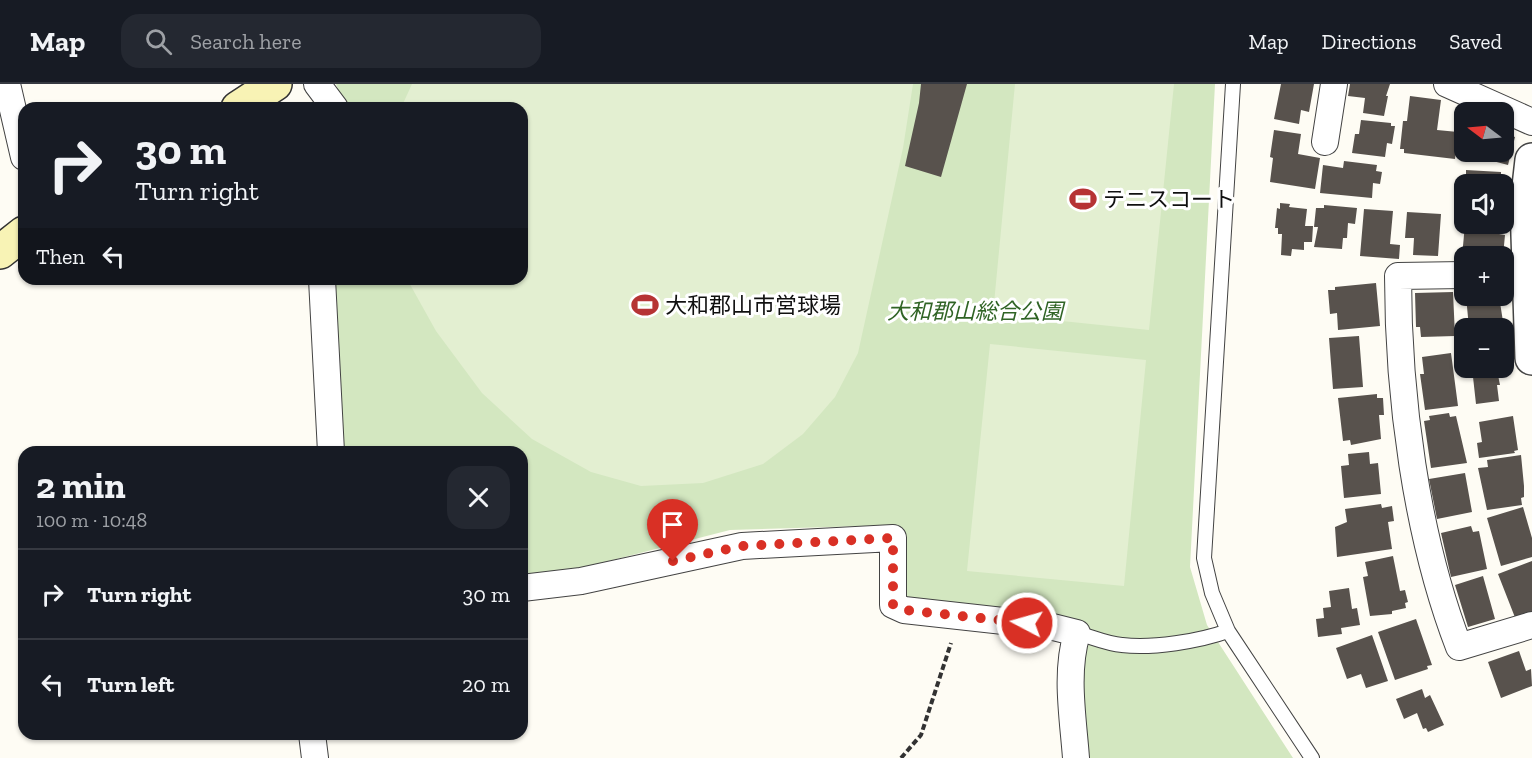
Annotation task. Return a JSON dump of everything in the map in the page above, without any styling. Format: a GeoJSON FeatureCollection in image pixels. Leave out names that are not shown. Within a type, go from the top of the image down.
{"type":"FeatureCollection","features":[{"type":"Feature","properties":{"kind":"main road"},"geometry":{"type":"LineString","coordinates":[[247,102],[275,84]]}},
{"type":"Feature","properties":{"kind":"main road"},"geometry":{"type":"LineString","coordinates":[[0,252],[18,238]]}},
{"type":"Feature","properties":{"kind":"street"},"geometry":{"type":"LineString","coordinates":[[6,84],[18,133]]}},
{"type":"Feature","properties":{"kind":"street"},"geometry":{"type":"LineString","coordinates":[[317,84],[330,102]]}},
{"type":"Feature","properties":{"kind":"street"},"geometry":{"type":"LineString","coordinates":[[1326,142],[1334,84]]}},
{"type":"Feature","properties":{"kind":"street"},"geometry":{"type":"LineString","coordinates":[[1447,84],[1532,122]]}},
{"type":"Feature","properties":{"kind":"street"},"geometry":{"type":"LineString","coordinates":[[1532,160],[1516,275],[1532,358]]}},
{"type":"Feature","properties":{"kind":"street"},"geometry":{"type":"LineString","coordinates":[[1454,275],[1398,276],[1398,316],[1402,364],[1422,516],[1443,604],[1459,647],[1532,625]]}},
{"type":"Feature","properties":{"kind":"street"},"geometry":{"type":"LineString","coordinates":[[322,285],[331,446]]}},
{"type":"Feature","properties":{"kind":"street"},"geometry":{"type":"LineString","coordinates":[[528,587],[581,582],[742,546],[893,538],[893,605],[904,610],[1049,626],[1077,633],[1072,649],[1070,676],[1076,758]]}},
{"type":"Feature","properties":{"kind":"street"},"geometry":{"type":"LineString","coordinates":[[313,740],[315,758]]}},
{"type":"Feature","properties":{"kind":"lane"},"geometry":{"type":"LineString","coordinates":[[1233,84],[1204,558],[1212,593],[1228,631],[1312,758]]}},
{"type":"Feature","properties":{"kind":"lane"},"geometry":{"type":"LineString","coordinates":[[1077,633],[1119,645],[1132,646],[1205,639],[1228,631]]}},
{"type":"Feature","properties":{"kind":"path"},"geometry":{"type":"LineString","coordinates":[[902,758],[921,735],[929,717],[959,616]]}},
{"type":"Feature","properties":{"kind":"green space","name":"大和郡山総合公園"},"geometry":{"type":"Polygon","coordinates":[[[336,84],[1215,84],[1190,567],[1207,625],[1293,758],[1083,758],[1074,622],[901,599],[898,525],[730,530],[566,572],[528,574],[528,446],[340,446],[334,285],[528,285],[528,102],[343,102],[336,84]]]}},
{"type":"Feature","properties":{"kind":"green space","name":"大和郡山市営球場"},"geometry":{"type":"Polygon","coordinates":[[[412,84],[913,84],[903,148],[858,353],[835,397],[803,434],[763,464],[703,483],[641,486],[591,472],[532,439],[482,393],[436,331],[410,285],[528,285],[528,102],[404,102],[412,84]]]}},
{"type":"Feature","properties":{"kind":"green space","name":"テニスコート"},"geometry":{"type":"Polygon","coordinates":[[[1015,84],[1174,84],[1149,330],[993,314],[1015,84]]]}},
{"type":"Feature","properties":{"kind":"green space"},"geometry":{"type":"Polygon","coordinates":[[[990,344],[1146,360],[1124,586],[967,571],[990,344]]]}},
{"type":"Feature","properties":{"kind":"building"},"geometry":{"type":"Polygon","coordinates":[[[921,84],[967,84],[941,177],[905,166],[921,84]]]}},
{"type":"Feature","properties":{"kind":"building"},"geometry":{"type":"Polygon","coordinates":[[[1281,84],[1314,84],[1309,112],[1301,110],[1299,124],[1274,119],[1281,84]]]}},
{"type":"Feature","properties":{"kind":"building"},"geometry":{"type":"Polygon","coordinates":[[[1350,84],[1390,84],[1384,116],[1363,113],[1365,98],[1348,96],[1350,84]]]}},
{"type":"Feature","properties":{"kind":"building"},"geometry":{"type":"Polygon","coordinates":[[[1410,96],[1441,100],[1437,130],[1454,132],[1454,159],[1404,153],[1404,149],[1400,149],[1403,121],[1407,121],[1410,96]]]}},
{"type":"Feature","properties":{"kind":"building"},"geometry":{"type":"Polygon","coordinates":[[[1361,120],[1391,123],[1391,126],[1395,126],[1392,144],[1387,143],[1385,157],[1352,153],[1355,134],[1359,134],[1361,120]]]}},
{"type":"Feature","properties":{"kind":"building"},"geometry":{"type":"Polygon","coordinates":[[[1274,130],[1301,134],[1298,154],[1320,158],[1315,189],[1270,182],[1273,158],[1270,157],[1274,130]]]}},
{"type":"Feature","properties":{"kind":"building"},"geometry":{"type":"Polygon","coordinates":[[[1344,161],[1377,165],[1376,171],[1382,172],[1380,184],[1373,183],[1372,198],[1320,193],[1323,165],[1343,168],[1344,161]]]}},
{"type":"Feature","properties":{"kind":"building"},"geometry":{"type":"Polygon","coordinates":[[[1466,170],[1501,172],[1501,174],[1466,174],[1466,170]]]}},
{"type":"Feature","properties":{"kind":"building"},"geometry":{"type":"Polygon","coordinates":[[[1280,203],[1290,204],[1289,207],[1307,209],[1305,226],[1313,226],[1312,242],[1304,242],[1304,250],[1292,249],[1291,256],[1281,255],[1282,234],[1278,234],[1278,228],[1275,228],[1277,208],[1280,209],[1280,203]]]}},
{"type":"Feature","properties":{"kind":"building"},"geometry":{"type":"Polygon","coordinates":[[[1324,205],[1357,208],[1355,224],[1348,223],[1347,238],[1343,238],[1342,249],[1314,247],[1318,227],[1314,227],[1316,208],[1324,208],[1324,205]]]}},
{"type":"Feature","properties":{"kind":"building"},"geometry":{"type":"Polygon","coordinates":[[[1364,209],[1393,211],[1390,244],[1400,245],[1399,259],[1360,256],[1364,209]]]}},
{"type":"Feature","properties":{"kind":"building"},"geometry":{"type":"Polygon","coordinates":[[[1407,212],[1441,214],[1438,256],[1413,255],[1414,238],[1405,238],[1407,212]]]}},
{"type":"Feature","properties":{"kind":"building"},"geometry":{"type":"Polygon","coordinates":[[[1464,234],[1505,235],[1504,246],[1463,246],[1464,234]]]}},
{"type":"Feature","properties":{"kind":"building"},"geometry":{"type":"Polygon","coordinates":[[[1376,283],[1380,326],[1338,330],[1337,313],[1330,314],[1328,290],[1335,290],[1335,287],[1376,283]]]}},
{"type":"Feature","properties":{"kind":"building"},"geometry":{"type":"Polygon","coordinates":[[[1453,292],[1454,336],[1421,337],[1420,327],[1416,327],[1415,293],[1453,292]]]}},
{"type":"Feature","properties":{"kind":"building"},"geometry":{"type":"Polygon","coordinates":[[[1467,306],[1501,306],[1502,318],[1468,318],[1467,306]]]}},
{"type":"Feature","properties":{"kind":"building"},"geometry":{"type":"Polygon","coordinates":[[[1359,336],[1363,387],[1333,389],[1329,338],[1359,336]]]}},
{"type":"Feature","properties":{"kind":"building"},"geometry":{"type":"Polygon","coordinates":[[[1451,353],[1458,406],[1425,410],[1420,374],[1424,374],[1422,357],[1451,353]]]}},
{"type":"Feature","properties":{"kind":"building"},"geometry":{"type":"Polygon","coordinates":[[[1473,378],[1499,378],[1499,401],[1476,404],[1473,378]]]}},
{"type":"Feature","properties":{"kind":"building"},"geometry":{"type":"Polygon","coordinates":[[[1377,394],[1377,398],[1383,398],[1384,415],[1379,415],[1381,439],[1351,445],[1350,440],[1343,441],[1338,398],[1377,394]]]}},
{"type":"Feature","properties":{"kind":"building"},"geometry":{"type":"Polygon","coordinates":[[[1449,413],[1450,417],[1456,416],[1467,463],[1431,468],[1424,421],[1430,420],[1429,416],[1449,413]]]}},
{"type":"Feature","properties":{"kind":"building"},"geometry":{"type":"Polygon","coordinates":[[[1513,416],[1518,450],[1514,451],[1515,453],[1479,458],[1477,443],[1482,442],[1479,422],[1513,416]]]}},
{"type":"Feature","properties":{"kind":"building"},"geometry":{"type":"Polygon","coordinates":[[[1369,452],[1370,464],[1378,463],[1381,494],[1344,498],[1341,466],[1349,465],[1348,454],[1369,452]]]}},
{"type":"Feature","properties":{"kind":"building"},"geometry":{"type":"Polygon","coordinates":[[[1521,455],[1524,486],[1522,505],[1487,510],[1478,468],[1488,467],[1487,460],[1521,455]]]}},
{"type":"Feature","properties":{"kind":"building"},"geometry":{"type":"Polygon","coordinates":[[[1465,473],[1472,512],[1437,519],[1429,479],[1465,473]]]}},
{"type":"Feature","properties":{"kind":"building"},"geometry":{"type":"Polygon","coordinates":[[[1381,504],[1382,508],[1392,506],[1394,521],[1388,522],[1392,549],[1337,557],[1335,527],[1347,522],[1345,509],[1381,504]]]}},
{"type":"Feature","properties":{"kind":"building"},"geometry":{"type":"Polygon","coordinates":[[[1523,507],[1532,538],[1532,557],[1501,566],[1487,518],[1523,507]]]}},
{"type":"Feature","properties":{"kind":"building"},"geometry":{"type":"Polygon","coordinates":[[[1471,526],[1473,532],[1479,531],[1487,569],[1451,577],[1441,533],[1471,526]]]}},
{"type":"Feature","properties":{"kind":"building"},"geometry":{"type":"Polygon","coordinates":[[[1393,556],[1400,591],[1405,590],[1408,602],[1405,603],[1406,608],[1392,611],[1392,614],[1370,616],[1363,577],[1368,576],[1365,562],[1393,556]]]}},
{"type":"Feature","properties":{"kind":"building"},"geometry":{"type":"Polygon","coordinates":[[[1532,561],[1532,613],[1516,620],[1498,574],[1532,561]]]}},
{"type":"Feature","properties":{"kind":"building"},"geometry":{"type":"Polygon","coordinates":[[[1483,576],[1495,619],[1468,627],[1455,585],[1483,576]]]}},
{"type":"Feature","properties":{"kind":"building"},"geometry":{"type":"Polygon","coordinates":[[[1349,588],[1352,609],[1357,608],[1360,625],[1341,628],[1342,634],[1318,637],[1316,619],[1324,618],[1323,608],[1331,607],[1329,591],[1349,588]]]}},
{"type":"Feature","properties":{"kind":"building"},"geometry":{"type":"Polygon","coordinates":[[[1416,619],[1432,665],[1427,666],[1428,669],[1395,680],[1378,632],[1416,619]]]}},
{"type":"Feature","properties":{"kind":"building"},"geometry":{"type":"Polygon","coordinates":[[[1372,635],[1388,681],[1366,688],[1361,674],[1347,679],[1336,648],[1372,635]]]}},
{"type":"Feature","properties":{"kind":"building"},"geometry":{"type":"Polygon","coordinates":[[[1519,651],[1526,671],[1531,669],[1532,686],[1501,698],[1488,662],[1519,651]]]}},
{"type":"Feature","properties":{"kind":"building"},"geometry":{"type":"Polygon","coordinates":[[[1422,689],[1425,698],[1430,695],[1444,725],[1428,732],[1426,728],[1423,729],[1417,713],[1404,719],[1396,699],[1422,689]]]}},
{"type":"Feature","properties":{"kind":"place","name":"テニスコート"},"geometry":{"type":"Point","coordinates":[1083,199]}},
{"type":"Feature","properties":{"kind":"place","name":"大和郡山市営球場"},"geometry":{"type":"Point","coordinates":[645,305]}},
{"type":"Feature","properties":{"kind":"route"},"geometry":{"type":"LineString","coordinates":[[673,561],[742,546],[893,538],[893,605],[904,610],[1027,623]]}}]}
